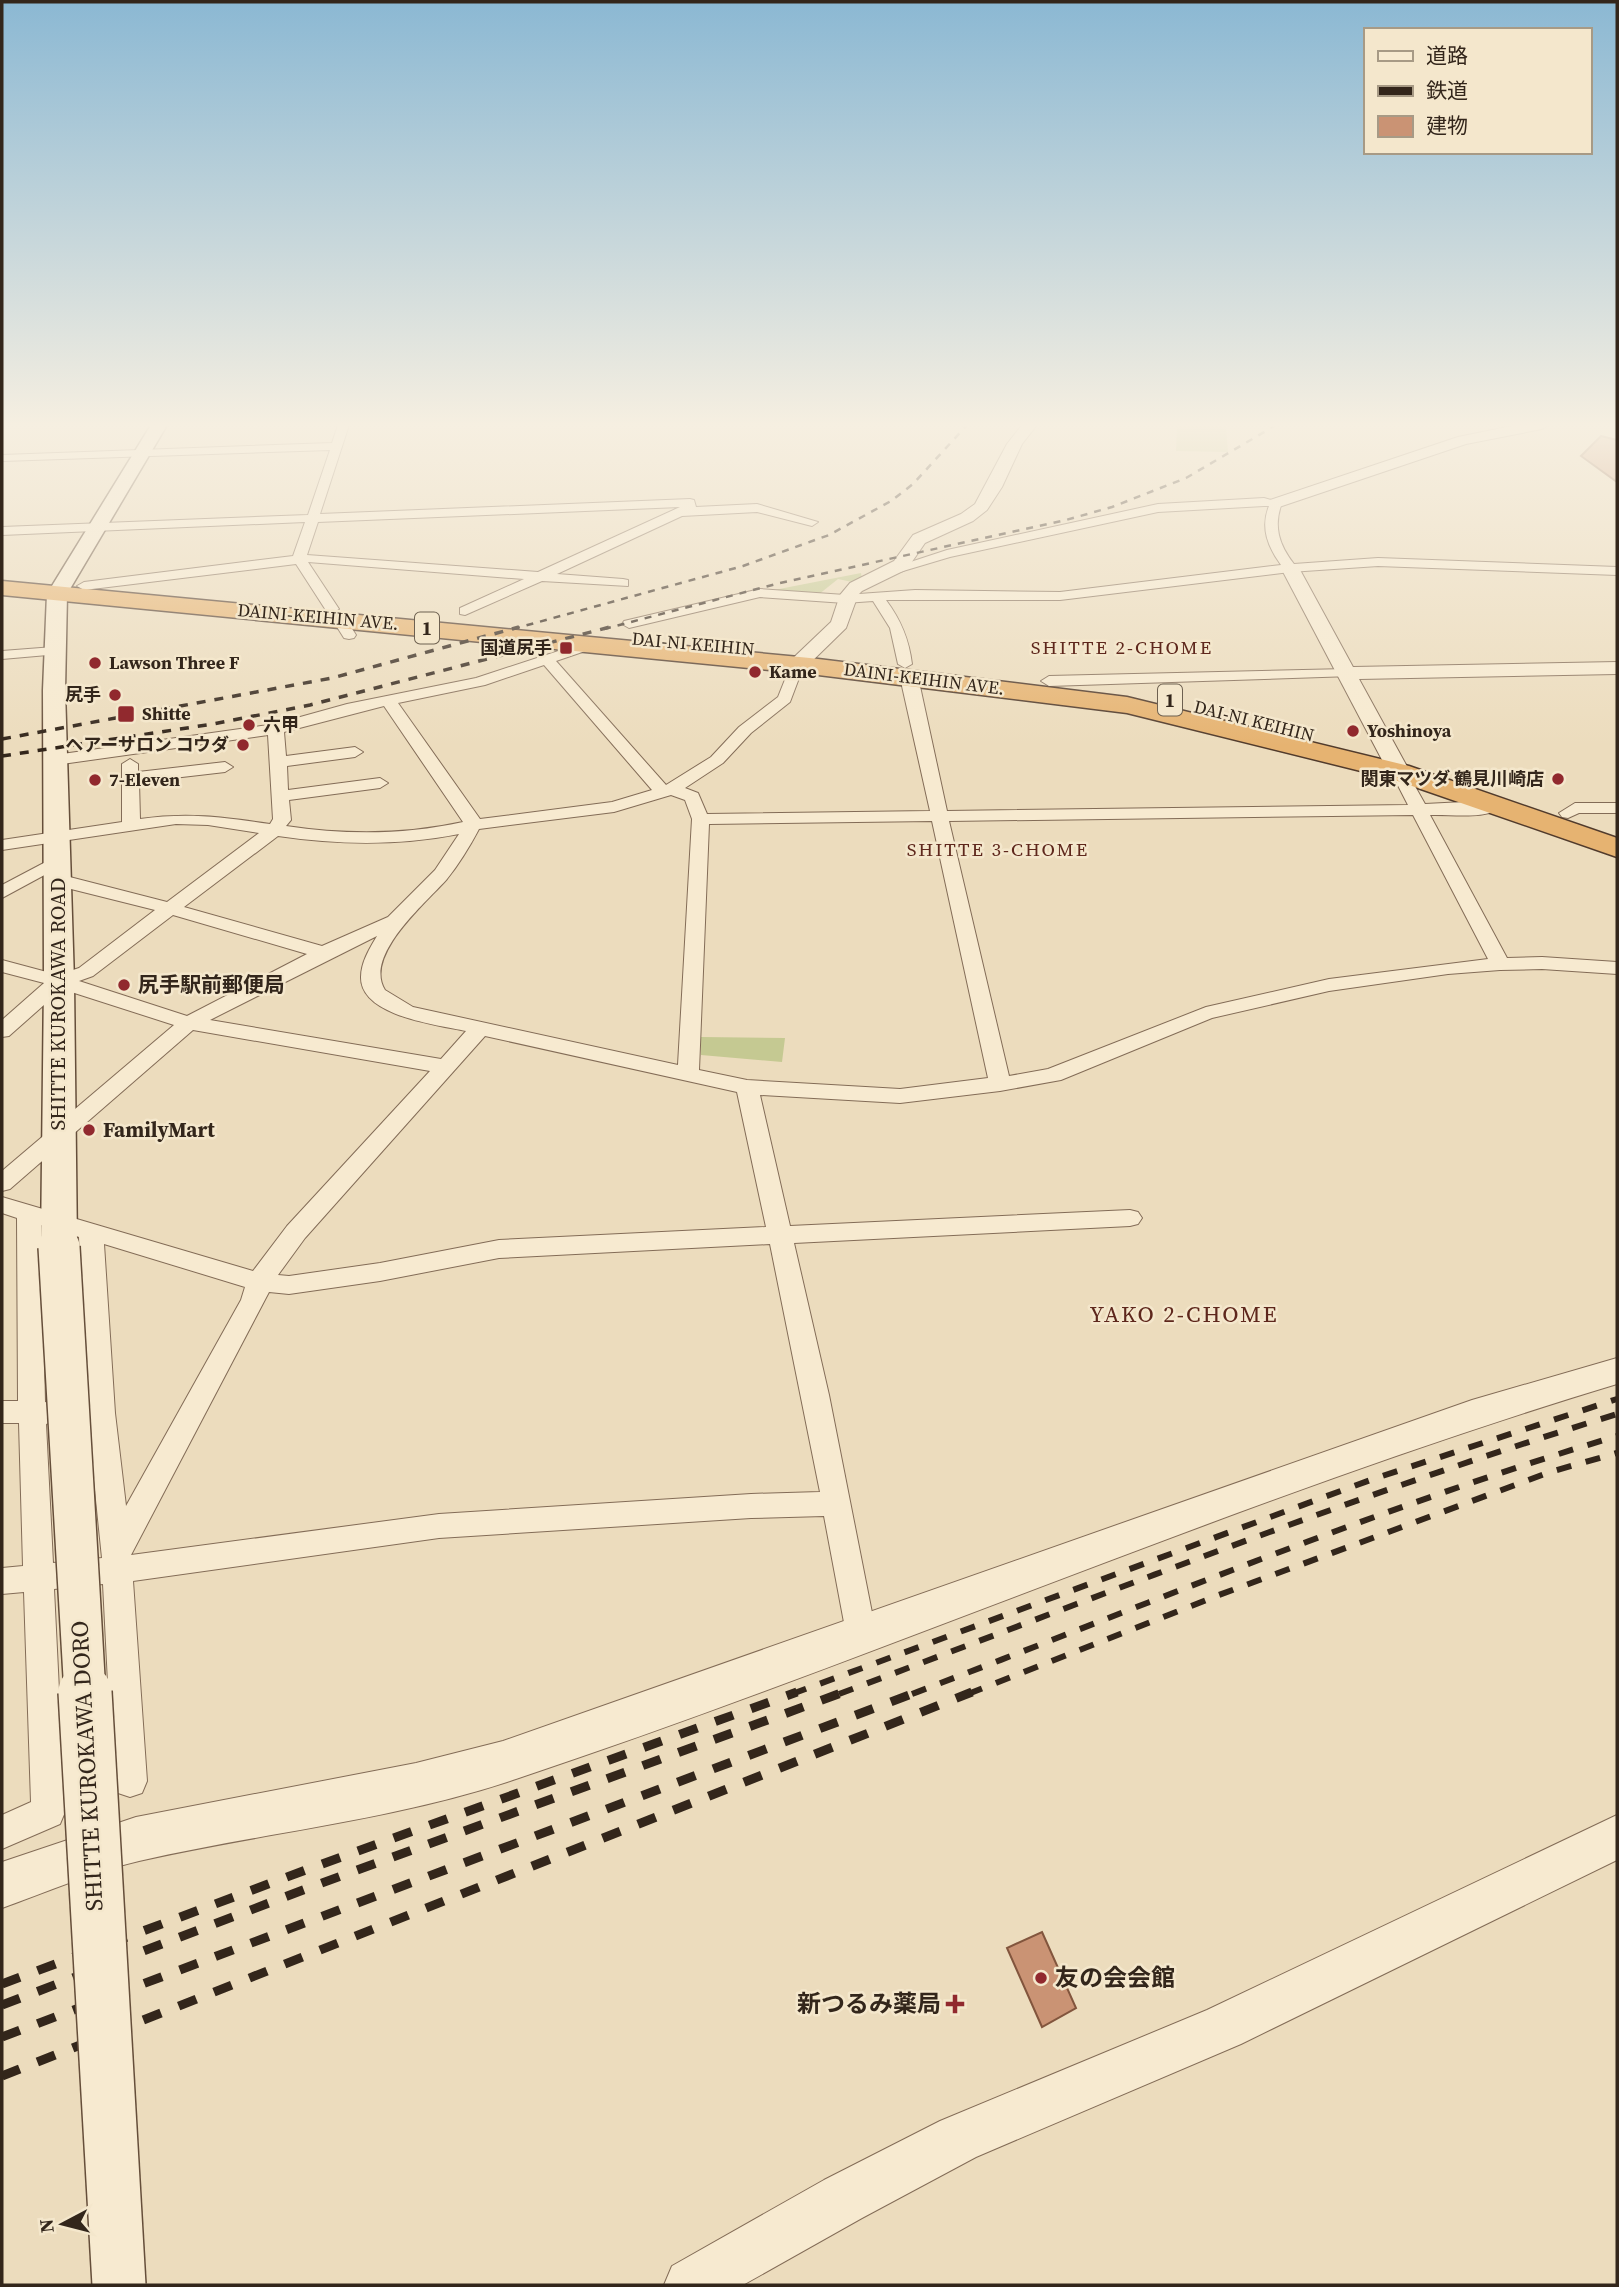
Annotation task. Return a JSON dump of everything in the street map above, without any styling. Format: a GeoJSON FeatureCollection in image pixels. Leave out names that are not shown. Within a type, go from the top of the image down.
{"type":"FeatureCollection","features":[{"type":"Feature","properties":{"kind":"highway","name":"1"},"geometry":{"type":"LineString","coordinates":[[2,578],[68,587]]}},
{"type":"Feature","properties":{"kind":"highway","name":"DAINI-KEIHIN AVE."},"geometry":{"type":"LineString","coordinates":[[2,588],[68,587],[340,621],[908,670],[1127,705],[1395,764],[1617,848]]}},
{"type":"Feature","properties":{"kind":"highway","name":"DAI-NI KEIHIN"},"geometry":{"type":"LineString","coordinates":[[340,621],[802,660]]}},
{"type":"Feature","properties":{"kind":"highway","name":"DAI-NI KEIHIN"},"geometry":{"type":"LineString","coordinates":[[908,670],[1049,681],[1137,693],[1568,813],[1617,832]]}},
{"type":"Feature","properties":{"kind":"main road"},"geometry":{"type":"LineString","coordinates":[[68,587],[95,532]]}},
{"type":"Feature","properties":{"kind":"main road","name":"SHITTE KUROKAWA ROAD"},"geometry":{"type":"LineString","coordinates":[[48,1223],[59,1132],[54,650],[68,587]]}},
{"type":"Feature","properties":{"kind":"main road","name":"SHITTE KUROKAWA DORO"},"geometry":{"type":"LineString","coordinates":[[48,1223],[119,2285]]}},
{"type":"Feature","properties":{"kind":"street"},"geometry":{"type":"LineString","coordinates":[[299,559],[308,532]]}},
{"type":"Feature","properties":{"kind":"street"},"geometry":{"type":"LineString","coordinates":[[465,611],[637,532]]}},
{"type":"Feature","properties":{"kind":"street"},"geometry":{"type":"LineString","coordinates":[[893,570],[905,561],[918,540],[937,532]]}},
{"type":"Feature","properties":{"kind":"street"},"geometry":{"type":"LineString","coordinates":[[2,892],[57,859],[131,825],[160,820],[192,820],[324,837],[374,839],[437,833],[614,807],[668,790],[717,760],[745,730],[785,699],[802,660],[838,625],[845,599],[861,583],[947,554],[1049,532]]}},
{"type":"Feature","properties":{"kind":"street"},"geometry":{"type":"LineString","coordinates":[[1271,532],[1274,545],[1290,568],[1347,673],[1500,964]]}},
{"type":"Feature","properties":{"kind":"street"},"geometry":{"type":"LineString","coordinates":[[299,559],[340,621]]}},
{"type":"Feature","properties":{"kind":"street"},"geometry":{"type":"LineString","coordinates":[[68,587],[299,559],[623,583]]}},
{"type":"Feature","properties":{"kind":"street"},"geometry":{"type":"LineString","coordinates":[[629,625],[760,593],[845,599],[915,594],[1073,595],[1290,568],[1378,562],[1617,571]]}},
{"type":"Feature","properties":{"kind":"street"},"geometry":{"type":"LineString","coordinates":[[877,597],[896,623],[903,638],[910,686],[1000,1084]]}},
{"type":"Feature","properties":{"kind":"street"},"geometry":{"type":"LineString","coordinates":[[55,760],[276,729],[388,699],[480,682],[592,644]]}},
{"type":"Feature","properties":{"kind":"street"},"geometry":{"type":"LineString","coordinates":[[2,655],[54,650]]}},
{"type":"Feature","properties":{"kind":"street"},"geometry":{"type":"LineString","coordinates":[[547,660],[668,790],[692,797],[701,819],[688,1076]]}},
{"type":"Feature","properties":{"kind":"street"},"geometry":{"type":"LineString","coordinates":[[1049,681],[1617,668]]}},
{"type":"Feature","properties":{"kind":"street"},"geometry":{"type":"LineString","coordinates":[[388,699],[471,819],[472,827],[441,874],[395,921],[371,968],[368,979],[371,988],[390,1005],[407,1012],[688,1076],[747,1087],[900,1096],[1000,1084],[1053,1074],[1206,1013],[1231,1005],[1329,985],[1448,968],[1500,964],[1542,963],[1617,968]]}},
{"type":"Feature","properties":{"kind":"street"},"geometry":{"type":"LineString","coordinates":[[2,1031],[59,981],[86,972],[274,830],[282,820],[276,729]]}},
{"type":"Feature","properties":{"kind":"street"},"geometry":{"type":"LineString","coordinates":[[130,750],[131,825]]}},
{"type":"Feature","properties":{"kind":"street"},"geometry":{"type":"LineString","coordinates":[[279,762],[355,752]]}},
{"type":"Feature","properties":{"kind":"street"},"geometry":{"type":"LineString","coordinates":[[131,778],[225,767]]}},
{"type":"Feature","properties":{"kind":"street"},"geometry":{"type":"LineString","coordinates":[[281,796],[380,783]]}},
{"type":"Feature","properties":{"kind":"street"},"geometry":{"type":"LineString","coordinates":[[701,819],[1489,808],[1497,804]]}},
{"type":"Feature","properties":{"kind":"street"},"geometry":{"type":"LineString","coordinates":[[1568,813],[1576,808],[1617,808]]}},
{"type":"Feature","properties":{"kind":"street"},"geometry":{"type":"LineString","coordinates":[[2,845],[57,859],[172,909],[324,953]]}},
{"type":"Feature","properties":{"kind":"street"},"geometry":{"type":"LineString","coordinates":[[2,1182],[188,1023],[324,953],[395,921]]}},
{"type":"Feature","properties":{"kind":"street"},"geometry":{"type":"LineString","coordinates":[[2,966],[59,981],[188,1023],[446,1067]]}},
{"type":"Feature","properties":{"kind":"street"},"geometry":{"type":"LineString","coordinates":[[116,1561],[254,1300],[259,1282],[296,1232],[479,1030]]}},
{"type":"Feature","properties":{"kind":"street"},"geometry":{"type":"LineString","coordinates":[[747,1087],[778,1235],[796,1304],[861,1633]]}},
{"type":"Feature","properties":{"kind":"street"},"geometry":{"type":"LineString","coordinates":[[48,1223],[259,1282],[289,1285],[380,1272],[499,1249],[1130,1217]]}},
{"type":"Feature","properties":{"kind":"street"},"geometry":{"type":"LineString","coordinates":[[48,1223],[102,1413],[116,1561],[130,1781]]}},
{"type":"Feature","properties":{"kind":"street"},"geometry":{"type":"LineString","coordinates":[[2,1832],[48,1812],[32,1413],[48,1223]]}},
{"type":"Feature","properties":{"kind":"street"},"geometry":{"type":"LineString","coordinates":[[2,1885],[136,1839],[416,1784],[503,1762],[1485,1410],[1617,1371]]}},
{"type":"Feature","properties":{"kind":"street"},"geometry":{"type":"LineString","coordinates":[[2,1412],[102,1413]]}},
{"type":"Feature","properties":{"kind":"street"},"geometry":{"type":"LineString","coordinates":[[2,1581],[116,1561],[439,1526],[751,1506],[837,1504]]}},
{"type":"Feature","properties":{"kind":"street"},"geometry":{"type":"LineString","coordinates":[[691,2285],[843,2199],[958,2139],[1224,2027],[1617,1838]]}},
{"type":"Feature","properties":{"kind":"green space"},"geometry":{"type":"Polygon","coordinates":[[[861,573],[862,579],[852,582],[838,579],[818,595],[769,591],[861,573]]]}},
{"type":"Feature","properties":{"kind":"green space"},"geometry":{"type":"Polygon","coordinates":[[[701,1037],[785,1038],[782,1062],[701,1055],[701,1037]]]}},
{"type":"Feature","properties":{"kind":"building","name":"友の会会館"},"geometry":{"type":"Polygon","coordinates":[[[1042,1932],[1076,2008],[1042,2027],[1007,1948],[1042,1932]]]}},
{"type":"Feature","properties":{"kind":"railway"},"geometry":{"type":"LineString","coordinates":[[513,629],[743,566],[835,532]]}},
{"type":"Feature","properties":{"kind":"railway"},"geometry":{"type":"LineString","coordinates":[[604,629],[780,583],[1013,532]]}},
{"type":"Feature","properties":{"kind":"railway"},"geometry":{"type":"LineString","coordinates":[[2,739],[332,678],[519,627]]}},
{"type":"Feature","properties":{"kind":"railway"},"geometry":{"type":"LineString","coordinates":[[2,756],[213,724],[310,705],[610,627]]}},
{"type":"Feature","properties":{"kind":"railway"},"geometry":{"type":"LineString","coordinates":[[792,1694],[1373,1479],[1617,1399]]}},
{"type":"Feature","properties":{"kind":"railway"},"geometry":{"type":"LineString","coordinates":[[839,1694],[1323,1513],[1617,1414]]}},
{"type":"Feature","properties":{"kind":"railway"},"geometry":{"type":"LineString","coordinates":[[912,1694],[1350,1526],[1438,1494],[1617,1436]]}},
{"type":"Feature","properties":{"kind":"railway"},"geometry":{"type":"LineString","coordinates":[[968,1694],[1219,1595],[1550,1472],[1617,1453]]}},
{"type":"Feature","properties":{"kind":"railway"},"geometry":{"type":"LineString","coordinates":[[2,1984],[311,1868],[797,1692]]}},
{"type":"Feature","properties":{"kind":"railway"},"geometry":{"type":"LineString","coordinates":[[2,2005],[311,1887],[844,1692]]}},
{"type":"Feature","properties":{"kind":"railway"},"geometry":{"type":"LineString","coordinates":[[2,2037],[917,1692]]}},
{"type":"Feature","properties":{"kind":"railway"},"geometry":{"type":"LineString","coordinates":[[2,2076],[972,1692]]}},
{"type":"Feature","properties":{"kind":"place","name":"国道尻手"},"geometry":{"type":"Point","coordinates":[566,648]}},
{"type":"Feature","properties":{"kind":"place","name":"Lawson Three F"},"geometry":{"type":"Point","coordinates":[95,663]}},
{"type":"Feature","properties":{"kind":"place","name":"Kame"},"geometry":{"type":"Point","coordinates":[755,672]}},
{"type":"Feature","properties":{"kind":"place","name":"尻手"},"geometry":{"type":"Point","coordinates":[115,695]}},
{"type":"Feature","properties":{"kind":"place","name":"Shitte"},"geometry":{"type":"Point","coordinates":[126,714]}},
{"type":"Feature","properties":{"kind":"place","name":"六甲"},"geometry":{"type":"Point","coordinates":[249,725]}},
{"type":"Feature","properties":{"kind":"place","name":"Yoshinoya"},"geometry":{"type":"Point","coordinates":[1353,731]}},
{"type":"Feature","properties":{"kind":"place","name":"ヘアーサロン コウダ"},"geometry":{"type":"Point","coordinates":[243,745]}},
{"type":"Feature","properties":{"kind":"place","name":"関東マツダ 鶴見川崎店"},"geometry":{"type":"Point","coordinates":[1558,779]}},
{"type":"Feature","properties":{"kind":"place","name":"7-Eleven"},"geometry":{"type":"Point","coordinates":[95,780]}},
{"type":"Feature","properties":{"kind":"place","name":"尻手駅前郵便局"},"geometry":{"type":"Point","coordinates":[124,985]}},
{"type":"Feature","properties":{"kind":"place","name":"FamilyMart"},"geometry":{"type":"Point","coordinates":[89,1130]}},
{"type":"Feature","properties":{"kind":"place","name":"友の会会館"},"geometry":{"type":"Point","coordinates":[1041,1978]}},
{"type":"Feature","properties":{"kind":"place","name":"新つるみ薬局"},"geometry":{"type":"Point","coordinates":[955,2004]}},
{"type":"Feature","properties":{"kind":"district","name":"SHITTE 2-CHOME"},"geometry":{"type":"Point","coordinates":[1122,647]}},
{"type":"Feature","properties":{"kind":"district","name":"SHITTE 3-CHOME"},"geometry":{"type":"Point","coordinates":[998,849]}},
{"type":"Feature","properties":{"kind":"district","name":"YAKO 2-CHOME"},"geometry":{"type":"Point","coordinates":[1184,1314]}}]}
